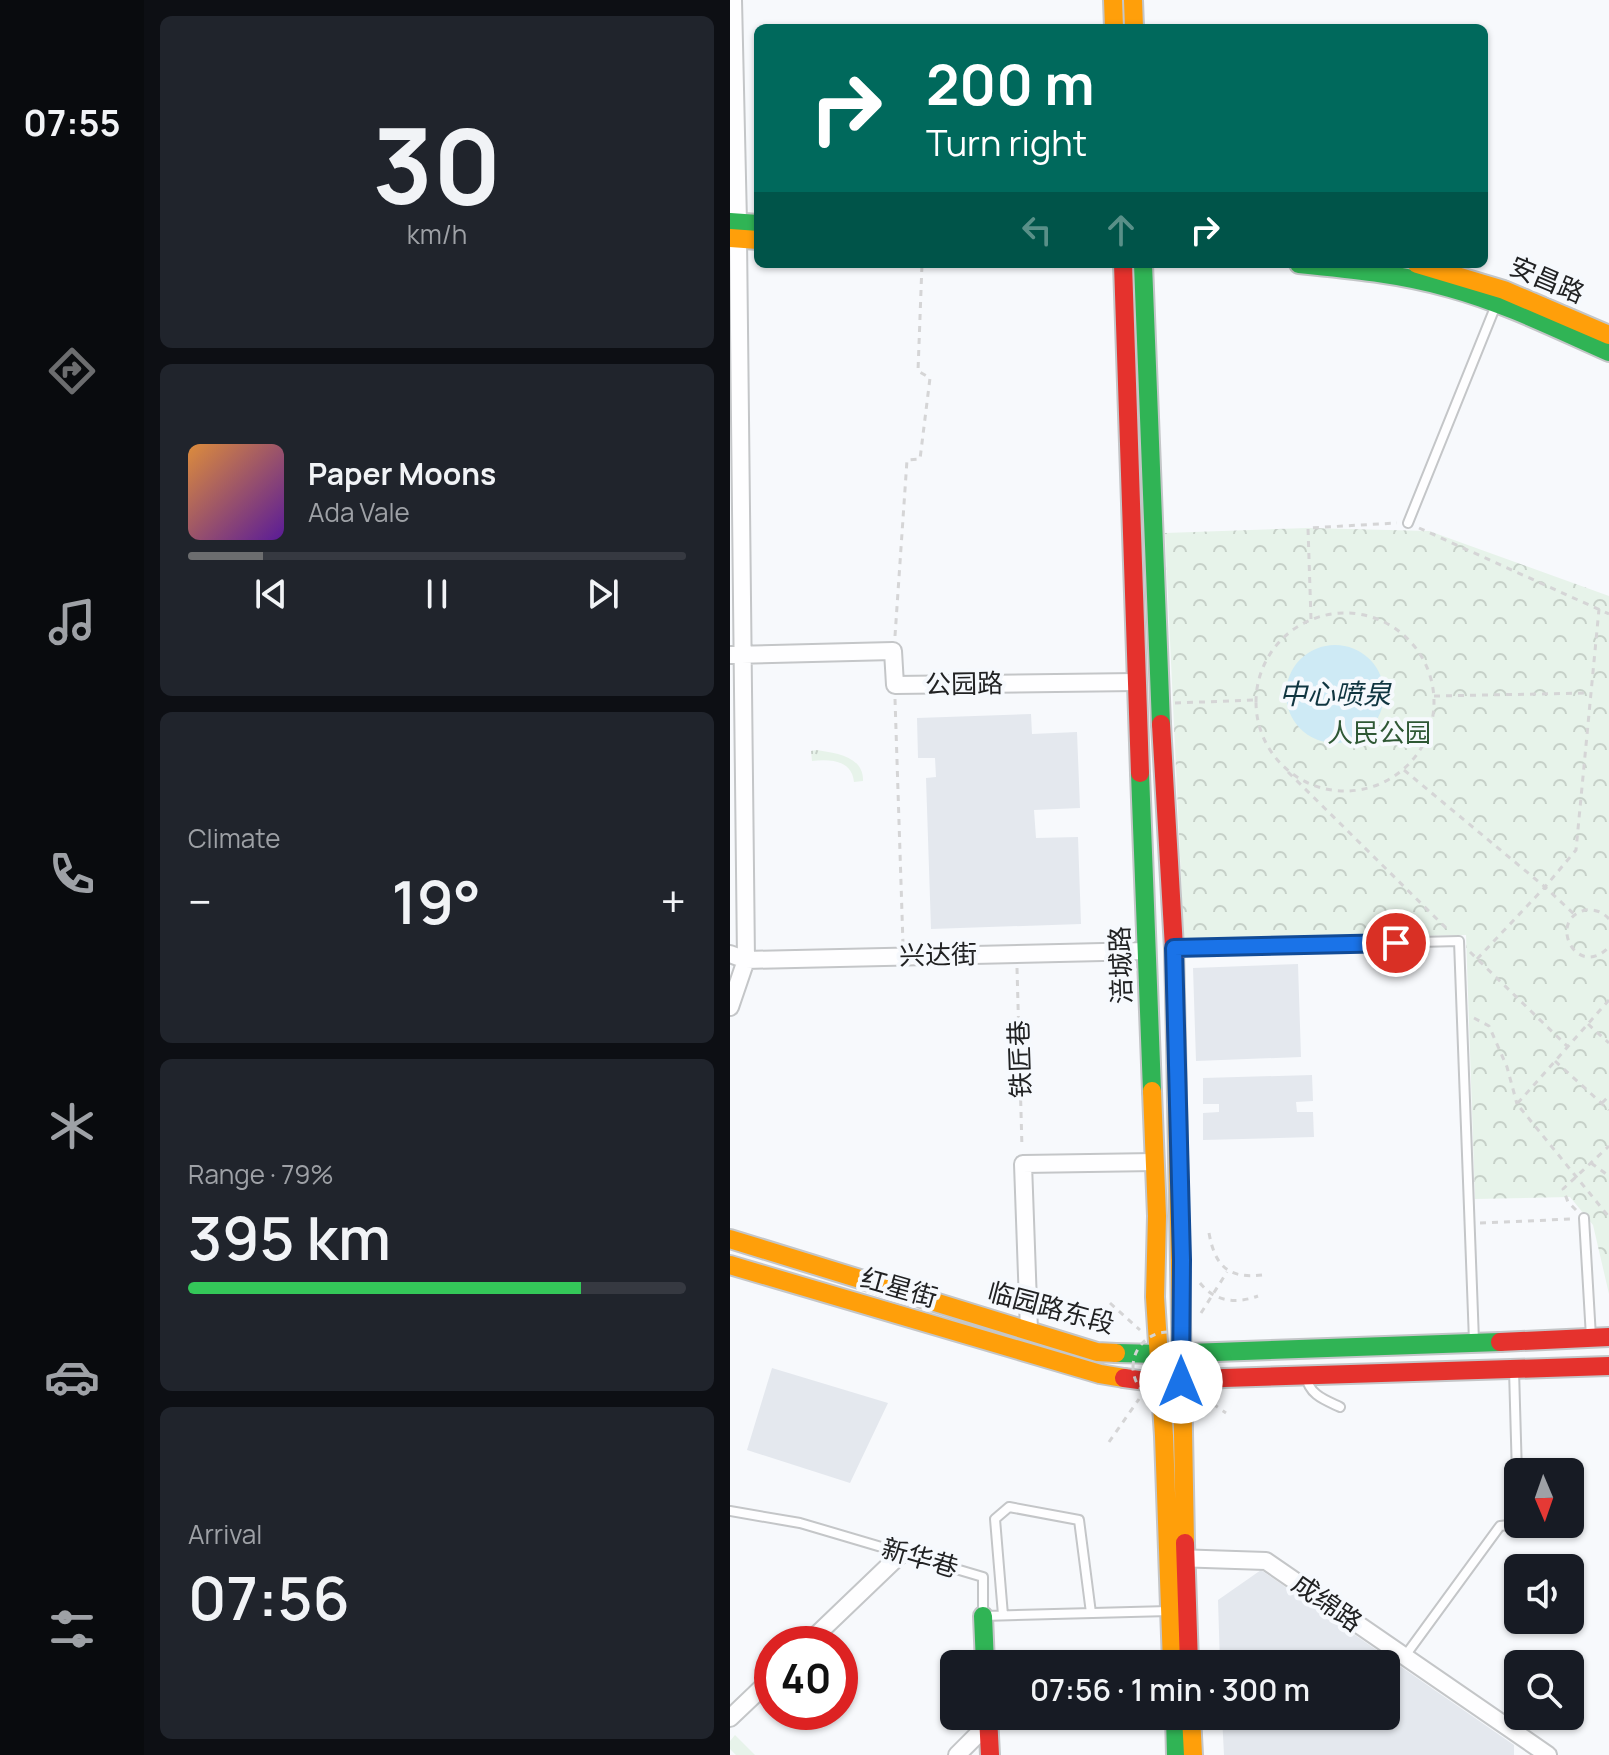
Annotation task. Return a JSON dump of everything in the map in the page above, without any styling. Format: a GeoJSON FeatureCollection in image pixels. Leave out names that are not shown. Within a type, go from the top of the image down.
{"type":"FeatureCollection","features":[{"type":"Feature","properties":{"kind":"street"},"geometry":{"type":"LineString","coordinates":[[730,1007],[738,957],[733,0]]}},
{"type":"Feature","properties":{"kind":"street"},"geometry":{"type":"LineString","coordinates":[[1113,0],[1114,24]]}},
{"type":"Feature","properties":{"kind":"street"},"geometry":{"type":"LineString","coordinates":[[1133,0],[1134,24]]}},
{"type":"Feature","properties":{"kind":"street"},"geometry":{"type":"LineString","coordinates":[[734,230],[754,225]]}},
{"type":"Feature","properties":{"kind":"street"},"geometry":{"type":"LineString","coordinates":[[734,230],[754,238]]}},
{"type":"Feature","properties":{"kind":"street","name":"涪城路"},"geometry":{"type":"LineString","coordinates":[[1123,268],[1157,1216],[1155,1297],[1160,1354],[1152,1388],[1187,1650]]}},
{"type":"Feature","properties":{"kind":"street","name":"涪城路"},"geometry":{"type":"LineString","coordinates":[[1143,268],[1160,704],[1174,948],[1182,1260],[1181,1353],[1187,1387],[1177,1558],[1170,1611],[1171,1650]]}},
{"type":"Feature","properties":{"kind":"street","name":"安昌路"},"geometry":{"type":"LineString","coordinates":[[1330,268],[1400,277],[1449,288],[1497,304],[1609,352]]}},
{"type":"Feature","properties":{"kind":"street","name":"安昌路"},"geometry":{"type":"LineString","coordinates":[[1430,268],[1504,290],[1609,335]]}},
{"type":"Feature","properties":{"kind":"street","name":"公园路"},"geometry":{"type":"LineString","coordinates":[[736,655],[893,651],[895,685],[1136,682]]}},
{"type":"Feature","properties":{"kind":"street","name":"兴达街"},"geometry":{"type":"LineString","coordinates":[[738,957],[1146,951]]}},
{"type":"Feature","properties":{"kind":"street"},"geometry":{"type":"LineString","coordinates":[[1029,1331],[1023,1164],[1155,1162]]}},
{"type":"Feature","properties":{"kind":"street","name":"临园路东段"},"geometry":{"type":"LineString","coordinates":[[730,1239],[1097,1352],[1160,1354],[1600,1338]]}},
{"type":"Feature","properties":{"kind":"street","name":"红星街"},"geometry":{"type":"LineString","coordinates":[[730,1265],[1152,1388],[1306,1375],[1609,1366]]}},
{"type":"Feature","properties":{"kind":"street"},"geometry":{"type":"LineString","coordinates":[[826,1626],[902,1553]]}},
{"type":"Feature","properties":{"kind":"street","name":"成绵路"},"geometry":{"type":"LineString","coordinates":[[1177,1558],[1266,1561],[1548,1755]]}},
{"type":"Feature","properties":{"kind":"street"},"geometry":{"type":"LineString","coordinates":[[983,1616],[984,1650]]}},
{"type":"Feature","properties":{"kind":"street"},"geometry":{"type":"LineString","coordinates":[[730,1718],[754,1695]]}},
{"type":"Feature","properties":{"kind":"street"},"geometry":{"type":"LineString","coordinates":[[957,1755],[979,1730]]}},
{"type":"Feature","properties":{"kind":"street"},"geometry":{"type":"LineString","coordinates":[[989,1730],[990,1755]]}},
{"type":"Feature","properties":{"kind":"street"},"geometry":{"type":"LineString","coordinates":[[1175,1730],[1176,1755]]}},
{"type":"Feature","properties":{"kind":"street"},"geometry":{"type":"LineString","coordinates":[[1192,1730],[1193,1755]]}},
{"type":"Feature","properties":{"kind":"lane"},"geometry":{"type":"LineString","coordinates":[[1408,523],[1497,304]]}},
{"type":"Feature","properties":{"kind":"lane"},"geometry":{"type":"LineString","coordinates":[[1174,948],[1459,941],[1474,1342]]}},
{"type":"Feature","properties":{"kind":"lane"},"geometry":{"type":"LineString","coordinates":[[1584,1218],[1600,1338]]}},
{"type":"Feature","properties":{"kind":"lane"},"geometry":{"type":"LineString","coordinates":[[1514,1369],[1517,1458]]}},
{"type":"Feature","properties":{"kind":"lane"},"geometry":{"type":"LineString","coordinates":[[1306,1375],[1309,1386],[1317,1396],[1340,1407]]}},
{"type":"Feature","properties":{"kind":"lane"},"geometry":{"type":"LineString","coordinates":[[1003,1615],[995,1519],[1009,1507],[1079,1520],[1091,1613]]}},
{"type":"Feature","properties":{"kind":"lane","name":"新华巷"},"geometry":{"type":"LineString","coordinates":[[730,1511],[800,1523],[983,1577],[983,1616]]}},
{"type":"Feature","properties":{"kind":"lane"},"geometry":{"type":"LineString","coordinates":[[1405,1656],[1500,1526],[1504,1526]]}},
{"type":"Feature","properties":{"kind":"lane"},"geometry":{"type":"LineString","coordinates":[[983,1616],[1170,1611]]}},
{"type":"Feature","properties":{"kind":"path"},"geometry":{"type":"LineString","coordinates":[[893,651],[907,460],[920,459],[930,378],[918,371],[922,268]]}},
{"type":"Feature","properties":{"kind":"path"},"geometry":{"type":"LineString","coordinates":[[1311,620],[1308,528],[1408,523],[1609,614]]}},
{"type":"Feature","properties":{"kind":"path"},"geometry":{"type":"LineString","coordinates":[[1477,959],[1576,850],[1599,609]]}},
{"type":"Feature","properties":{"kind":"path"},"geometry":{"type":"LineString","coordinates":[[1280,763],[1305,782],[1335,791],[1366,789],[1392,779],[1413,761],[1428,737],[1435,711],[1433,683],[1423,657],[1406,635],[1383,620],[1356,612],[1324,614],[1296,627],[1273,648],[1259,676],[1255,707],[1262,737],[1280,763],[1568,1047]]}},
{"type":"Feature","properties":{"kind":"path"},"geometry":{"type":"LineString","coordinates":[[1434,696],[1591,693]]}},
{"type":"Feature","properties":{"kind":"path"},"geometry":{"type":"LineString","coordinates":[[895,697],[903,955]]}},
{"type":"Feature","properties":{"kind":"path"},"geometry":{"type":"LineString","coordinates":[[1160,704],[1256,700]]}},
{"type":"Feature","properties":{"kind":"path"},"geometry":{"type":"LineString","coordinates":[[1403,769],[1575,915]]}},
{"type":"Feature","properties":{"kind":"path"},"geometry":{"type":"LineString","coordinates":[[1608,949],[1594,957],[1586,957],[1573,949],[1566,936],[1575,915],[1590,910],[1609,919]]}},
{"type":"Feature","properties":{"kind":"path","name":"铁匠巷"},"geometry":{"type":"LineString","coordinates":[[1017,953],[1023,1164]]}},
{"type":"Feature","properties":{"kind":"path"},"geometry":{"type":"LineString","coordinates":[[1517,1104],[1609,1000]]}},
{"type":"Feature","properties":{"kind":"path"},"geometry":{"type":"LineString","coordinates":[[1462,1012],[1489,1026],[1507,1067],[1517,1104],[1609,1217]]}},
{"type":"Feature","properties":{"kind":"path"},"geometry":{"type":"LineString","coordinates":[[1588,1024],[1609,1043]]}},
{"type":"Feature","properties":{"kind":"path"},"geometry":{"type":"LineString","coordinates":[[1555,1061],[1609,1110]]}},
{"type":"Feature","properties":{"kind":"path"},"geometry":{"type":"LineString","coordinates":[[1602,1103],[1609,1096]]}},
{"type":"Feature","properties":{"kind":"path"},"geometry":{"type":"LineString","coordinates":[[1584,1218],[1568,1202],[1563,1189],[1609,1146]]}},
{"type":"Feature","properties":{"kind":"path"},"geometry":{"type":"LineString","coordinates":[[1591,1163],[1609,1176]]}},
{"type":"Feature","properties":{"kind":"path"},"geometry":{"type":"LineString","coordinates":[[1470,1223],[1584,1218]]}},
{"type":"Feature","properties":{"kind":"path"},"geometry":{"type":"LineString","coordinates":[[1209,1233],[1212,1250],[1228,1271],[1243,1277],[1262,1275]]}},
{"type":"Feature","properties":{"kind":"path"},"geometry":{"type":"LineString","coordinates":[[1195,1323],[1228,1271]]}},
{"type":"Feature","properties":{"kind":"path"},"geometry":{"type":"LineString","coordinates":[[1212,1296],[1235,1301],[1258,1296]]}},
{"type":"Feature","properties":{"kind":"path"},"geometry":{"type":"LineString","coordinates":[[1110,1303],[1148,1338]]}},
{"type":"Feature","properties":{"kind":"path"},"geometry":{"type":"LineString","coordinates":[[1167,1332],[1177,1333],[1195,1343],[1201,1352],[1203,1373],[1187,1387],[1175,1402],[1163,1402],[1152,1388],[1134,1374],[1133,1364],[1141,1345],[1148,1338],[1167,1332]]}},
{"type":"Feature","properties":{"kind":"path"},"geometry":{"type":"LineString","coordinates":[[1187,1387],[1226,1413]]}},
{"type":"Feature","properties":{"kind":"path"},"geometry":{"type":"LineString","coordinates":[[1109,1442],[1152,1388]]}},
{"type":"Feature","properties":{"kind":"shaded area"},"geometry":{"type":"Polygon","coordinates":[[[1031,714],[1032,734],[1077,732],[1080,808],[1034,810],[1036,838],[1078,837],[1081,924],[931,929],[926,778],[936,777],[935,758],[918,758],[917,718],[1031,714]]]}},
{"type":"Feature","properties":{"kind":"shaded area"},"geometry":{"type":"Polygon","coordinates":[[[1298,964],[1301,1057],[1196,1061],[1193,968],[1298,964]]]}},
{"type":"Feature","properties":{"kind":"shaded area"},"geometry":{"type":"Polygon","coordinates":[[[1312,1075],[1313,1101],[1296,1102],[1297,1112],[1313,1112],[1314,1137],[1203,1140],[1203,1113],[1219,1112],[1219,1104],[1203,1104],[1203,1078],[1312,1075]]]}},
{"type":"Feature","properties":{"kind":"shaded area"},"geometry":{"type":"Polygon","coordinates":[[[772,1368],[888,1403],[850,1483],[747,1450],[772,1368]]]}},
{"type":"Feature","properties":{"kind":"shaded area"},"geometry":{"type":"Polygon","coordinates":[[[1261,1570],[1377,1650],[1220,1650],[1218,1600],[1261,1570]]]}},
{"type":"Feature","properties":{"kind":"shaded area"},"geometry":{"type":"Polygon","coordinates":[[[1400,1666],[1514,1745],[1514,1755],[1224,1755],[1223,1730],[1400,1730],[1400,1666]]]}},
{"type":"Feature","properties":{"kind":"green space","name":"人民公园"},"geometry":{"type":"Polygon","coordinates":[[[1308,528],[1429,531],[1609,596],[1609,1294],[1593,1225],[1570,1197],[1475,1199],[1466,935],[1184,941],[1165,533],[1308,528]]]}},
{"type":"Feature","properties":{"kind":"green space"},"geometry":{"type":"Polygon","coordinates":[[[811,751],[854,761],[859,766],[863,781],[854,782],[849,769],[839,762],[812,761],[811,751]]]}},
{"type":"Feature","properties":{"kind":"green space"},"geometry":{"type":"Polygon","coordinates":[[[735,1735],[755,1755],[736,1755],[730,1749],[730,1741],[735,1735]]]}},
{"type":"Feature","properties":{"kind":"water","name":"中心喷泉"},"geometry":{"type":"Polygon","coordinates":[[[1335,645],[1362,653],[1376,667],[1384,694],[1376,721],[1362,735],[1335,743],[1308,735],[1294,721],[1286,694],[1294,667],[1308,653],[1335,645]]]}},
{"type":"Feature","properties":{"kind":"traffic: fast"},"geometry":{"type":"LineString","coordinates":[[730,222],[754,224]]}},
{"type":"Feature","properties":{"kind":"traffic: fast"},"geometry":{"type":"LineString","coordinates":[[1143,268],[1161,724]]}},
{"type":"Feature","properties":{"kind":"traffic: fast"},"geometry":{"type":"LineString","coordinates":[[1337,268],[1432,283],[1470,294],[1609,352]]}},
{"type":"Feature","properties":{"kind":"traffic: fast"},"geometry":{"type":"LineString","coordinates":[[1140,773],[1152,1091]]}},
{"type":"Feature","properties":{"kind":"traffic: fast"},"geometry":{"type":"LineString","coordinates":[[1116,1353],[1500,1342]]}},
{"type":"Feature","properties":{"kind":"traffic: fast"},"geometry":{"type":"LineString","coordinates":[[983,1616],[984,1650]]}},
{"type":"Feature","properties":{"kind":"traffic: fast"},"geometry":{"type":"LineString","coordinates":[[1175,1730],[1176,1755]]}},
{"type":"Feature","properties":{"kind":"traffic: slow"},"geometry":{"type":"LineString","coordinates":[[1113,0],[1114,24]]}},
{"type":"Feature","properties":{"kind":"traffic: slow"},"geometry":{"type":"LineString","coordinates":[[1133,0],[1134,24]]}},
{"type":"Feature","properties":{"kind":"traffic: slow"},"geometry":{"type":"LineString","coordinates":[[730,238],[754,240]]}},
{"type":"Feature","properties":{"kind":"traffic: slow"},"geometry":{"type":"LineString","coordinates":[[1430,268],[1504,290],[1609,335]]}},
{"type":"Feature","properties":{"kind":"traffic: slow"},"geometry":{"type":"LineString","coordinates":[[1176,1043],[1185,1543]]}},
{"type":"Feature","properties":{"kind":"traffic: slow"},"geometry":{"type":"LineString","coordinates":[[1152,1091],[1157,1216],[1155,1297],[1164,1436],[1172,1650]]}},
{"type":"Feature","properties":{"kind":"traffic: slow"},"geometry":{"type":"LineString","coordinates":[[730,1239],[1097,1352],[1116,1353]]}},
{"type":"Feature","properties":{"kind":"traffic: slow"},"geometry":{"type":"LineString","coordinates":[[730,1265],[1100,1374],[1124,1378]]}},
{"type":"Feature","properties":{"kind":"traffic: slow"},"geometry":{"type":"LineString","coordinates":[[1192,1730],[1193,1755]]}},
{"type":"Feature","properties":{"kind":"traffic: jam"},"geometry":{"type":"LineString","coordinates":[[1123,268],[1140,773]]}},
{"type":"Feature","properties":{"kind":"traffic: jam"},"geometry":{"type":"LineString","coordinates":[[1161,724],[1174,948],[1176,1043]]}},
{"type":"Feature","properties":{"kind":"traffic: jam"},"geometry":{"type":"LineString","coordinates":[[1500,1342],[1609,1337]]}},
{"type":"Feature","properties":{"kind":"traffic: jam"},"geometry":{"type":"LineString","coordinates":[[1124,1378],[1161,1383],[1224,1378],[1609,1366]]}},
{"type":"Feature","properties":{"kind":"traffic: jam"},"geometry":{"type":"LineString","coordinates":[[1185,1543],[1189,1650]]}},
{"type":"Feature","properties":{"kind":"traffic: jam"},"geometry":{"type":"LineString","coordinates":[[989,1730],[990,1755]]}},
{"type":"Feature","properties":{"kind":"route"},"geometry":{"type":"LineString","coordinates":[[1181,1382],[1182,1260],[1174,948],[1396,943]]}}]}
